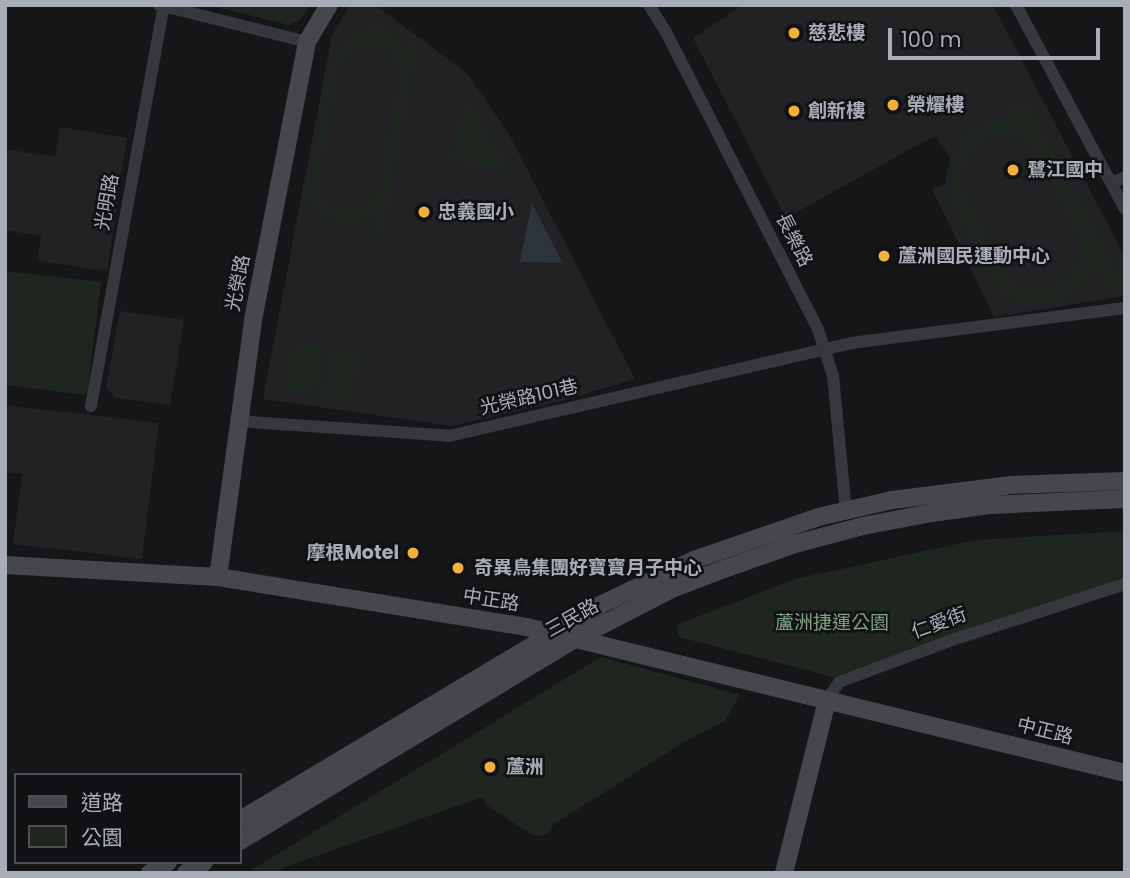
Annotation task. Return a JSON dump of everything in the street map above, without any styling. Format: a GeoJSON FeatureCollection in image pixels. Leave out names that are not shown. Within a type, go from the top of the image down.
{"type":"FeatureCollection","features":[{"type":"Feature","properties":{"kind":"main road","name":"光榮路"},"geometry":{"type":"LineString","coordinates":[[218,578],[237,421],[253,320],[307,42],[329,5]]}},
{"type":"Feature","properties":{"kind":"main road","name":"三民路"},"geometry":{"type":"LineString","coordinates":[[242,819],[600,605],[694,560],[818,517],[846,511],[978,489],[1125,481]]}},
{"type":"Feature","properties":{"kind":"main road","name":"三民路"},"geometry":{"type":"LineString","coordinates":[[242,840],[575,639],[674,589],[724,569],[795,544],[863,526],[991,505],[1125,499]]}},
{"type":"Feature","properties":{"kind":"main road","name":"中正路"},"geometry":{"type":"LineString","coordinates":[[5,565],[218,578],[554,633],[1125,773]]}},
{"type":"Feature","properties":{"kind":"main road"},"geometry":{"type":"LineString","coordinates":[[784,873],[827,700]]}},
{"type":"Feature","properties":{"kind":"street","name":"長樂路"},"geometry":{"type":"LineString","coordinates":[[649,5],[680,59],[818,329],[833,376],[846,511]]}},
{"type":"Feature","properties":{"kind":"street"},"geometry":{"type":"LineString","coordinates":[[1016,5],[1125,209]]}},
{"type":"Feature","properties":{"kind":"street"},"geometry":{"type":"LineString","coordinates":[[162,6],[307,42]]}},
{"type":"Feature","properties":{"kind":"street","name":"光明路"},"geometry":{"type":"LineString","coordinates":[[92,407],[162,6]]}},
{"type":"Feature","properties":{"kind":"street"},"geometry":{"type":"LineString","coordinates":[[1111,183],[1125,177]]}},
{"type":"Feature","properties":{"kind":"street","name":"光榮路101巷"},"geometry":{"type":"LineString","coordinates":[[237,421],[449,436],[824,349],[1125,309]]}},
{"type":"Feature","properties":{"kind":"street","name":"仁愛街"},"geometry":{"type":"LineString","coordinates":[[827,700],[839,682],[952,640],[1125,584]]}},
{"type":"Feature","properties":{"kind":"shaded area","name":"忠義國小"},"geometry":{"type":"Polygon","coordinates":[[[350,5],[375,5],[468,74],[510,136],[635,379],[558,402],[452,426],[263,399],[332,35],[350,5]]]}},
{"type":"Feature","properties":{"kind":"shaded area","name":"鷺江國中"},"geometry":{"type":"Polygon","coordinates":[[[743,5],[993,5],[1125,257],[1125,296],[994,317],[932,189],[945,184],[950,156],[934,136],[786,218],[693,38],[743,5]]]}},
{"type":"Feature","properties":{"kind":"shaded area"},"geometry":{"type":"Polygon","coordinates":[[[60,127],[127,138],[107,271],[38,261],[41,236],[5,230],[5,149],[55,157],[60,127]]]}},
{"type":"Feature","properties":{"kind":"shaded area"},"geometry":{"type":"Polygon","coordinates":[[[532,203],[562,262],[562,263],[520,262],[532,203]]]}},
{"type":"Feature","properties":{"kind":"shaded area"},"geometry":{"type":"Polygon","coordinates":[[[120,311],[184,320],[170,405],[115,398],[106,387],[120,311]]]}},
{"type":"Feature","properties":{"kind":"shaded area"},"geometry":{"type":"Polygon","coordinates":[[[5,405],[159,423],[142,559],[13,544],[22,474],[5,472],[5,405]]]}},
{"type":"Feature","properties":{"kind":"green space"},"geometry":{"type":"Polygon","coordinates":[[[209,5],[310,5],[301,19],[289,25],[209,5]]]}},
{"type":"Feature","properties":{"kind":"green space"},"geometry":{"type":"Polygon","coordinates":[[[374,25],[389,29],[407,49],[408,41],[417,41],[382,236],[372,235],[376,212],[357,223],[336,223],[311,204],[306,193],[335,52],[357,31],[374,25]],[[362,43],[340,63],[317,188],[332,208],[345,211],[360,209],[380,191],[400,72],[387,48],[377,43],[362,43]]]}},
{"type":"Feature","properties":{"kind":"green space"},"geometry":{"type":"Polygon","coordinates":[[[465,97],[510,171],[450,162],[465,97]]]}},
{"type":"Feature","properties":{"kind":"green space"},"geometry":{"type":"Polygon","coordinates":[[[1026,101],[1125,289],[1111,295],[1095,265],[1074,293],[1062,301],[1042,305],[1012,300],[1002,293],[949,196],[955,153],[966,134],[990,121],[1014,118],[1009,108],[1026,101]],[[985,136],[973,146],[962,170],[960,188],[1009,280],[1020,287],[1043,289],[1060,283],[1073,272],[1079,257],[1081,240],[1033,146],[1016,136],[985,136]]]}},
{"type":"Feature","properties":{"kind":"green space"},"geometry":{"type":"Polygon","coordinates":[[[5,271],[101,282],[87,395],[5,385],[5,271]]]}},
{"type":"Feature","properties":{"kind":"green space"},"geometry":{"type":"Polygon","coordinates":[[[294,341],[323,344],[314,394],[285,391],[294,341]]]}},
{"type":"Feature","properties":{"kind":"green space"},"geometry":{"type":"Polygon","coordinates":[[[330,347],[360,351],[351,400],[322,398],[330,347]]]}},
{"type":"Feature","properties":{"kind":"green space","name":"蘆洲捷運公園"},"geometry":{"type":"Polygon","coordinates":[[[1125,531],[1125,579],[833,677],[679,637],[676,625],[795,579],[976,540],[1125,531]]]}},
{"type":"Feature","properties":{"kind":"green space"},"geometry":{"type":"Polygon","coordinates":[[[601,657],[740,695],[725,721],[689,739],[554,824],[546,835],[534,836],[488,806],[482,797],[280,869],[279,873],[246,873],[601,657]]]}},
{"type":"Feature","properties":{"kind":"place","name":"慈悲樓"},"geometry":{"type":"Point","coordinates":[794,33]}},
{"type":"Feature","properties":{"kind":"place","name":"榮耀樓"},"geometry":{"type":"Point","coordinates":[893,105]}},
{"type":"Feature","properties":{"kind":"place","name":"創新樓"},"geometry":{"type":"Point","coordinates":[794,111]}},
{"type":"Feature","properties":{"kind":"place","name":"鷺江國中"},"geometry":{"type":"Point","coordinates":[1013,170]}},
{"type":"Feature","properties":{"kind":"place","name":"忠義國小"},"geometry":{"type":"Point","coordinates":[424,212]}},
{"type":"Feature","properties":{"kind":"place","name":"蘆洲國民運動中心"},"geometry":{"type":"Point","coordinates":[884,256]}},
{"type":"Feature","properties":{"kind":"place","name":"摩根Motel"},"geometry":{"type":"Point","coordinates":[413,553]}},
{"type":"Feature","properties":{"kind":"place","name":"奇異鳥集團好寶寶月子中心"},"geometry":{"type":"Point","coordinates":[458,568]}},
{"type":"Feature","properties":{"kind":"place","name":"蘆洲"},"geometry":{"type":"Point","coordinates":[490,767]}}]}
